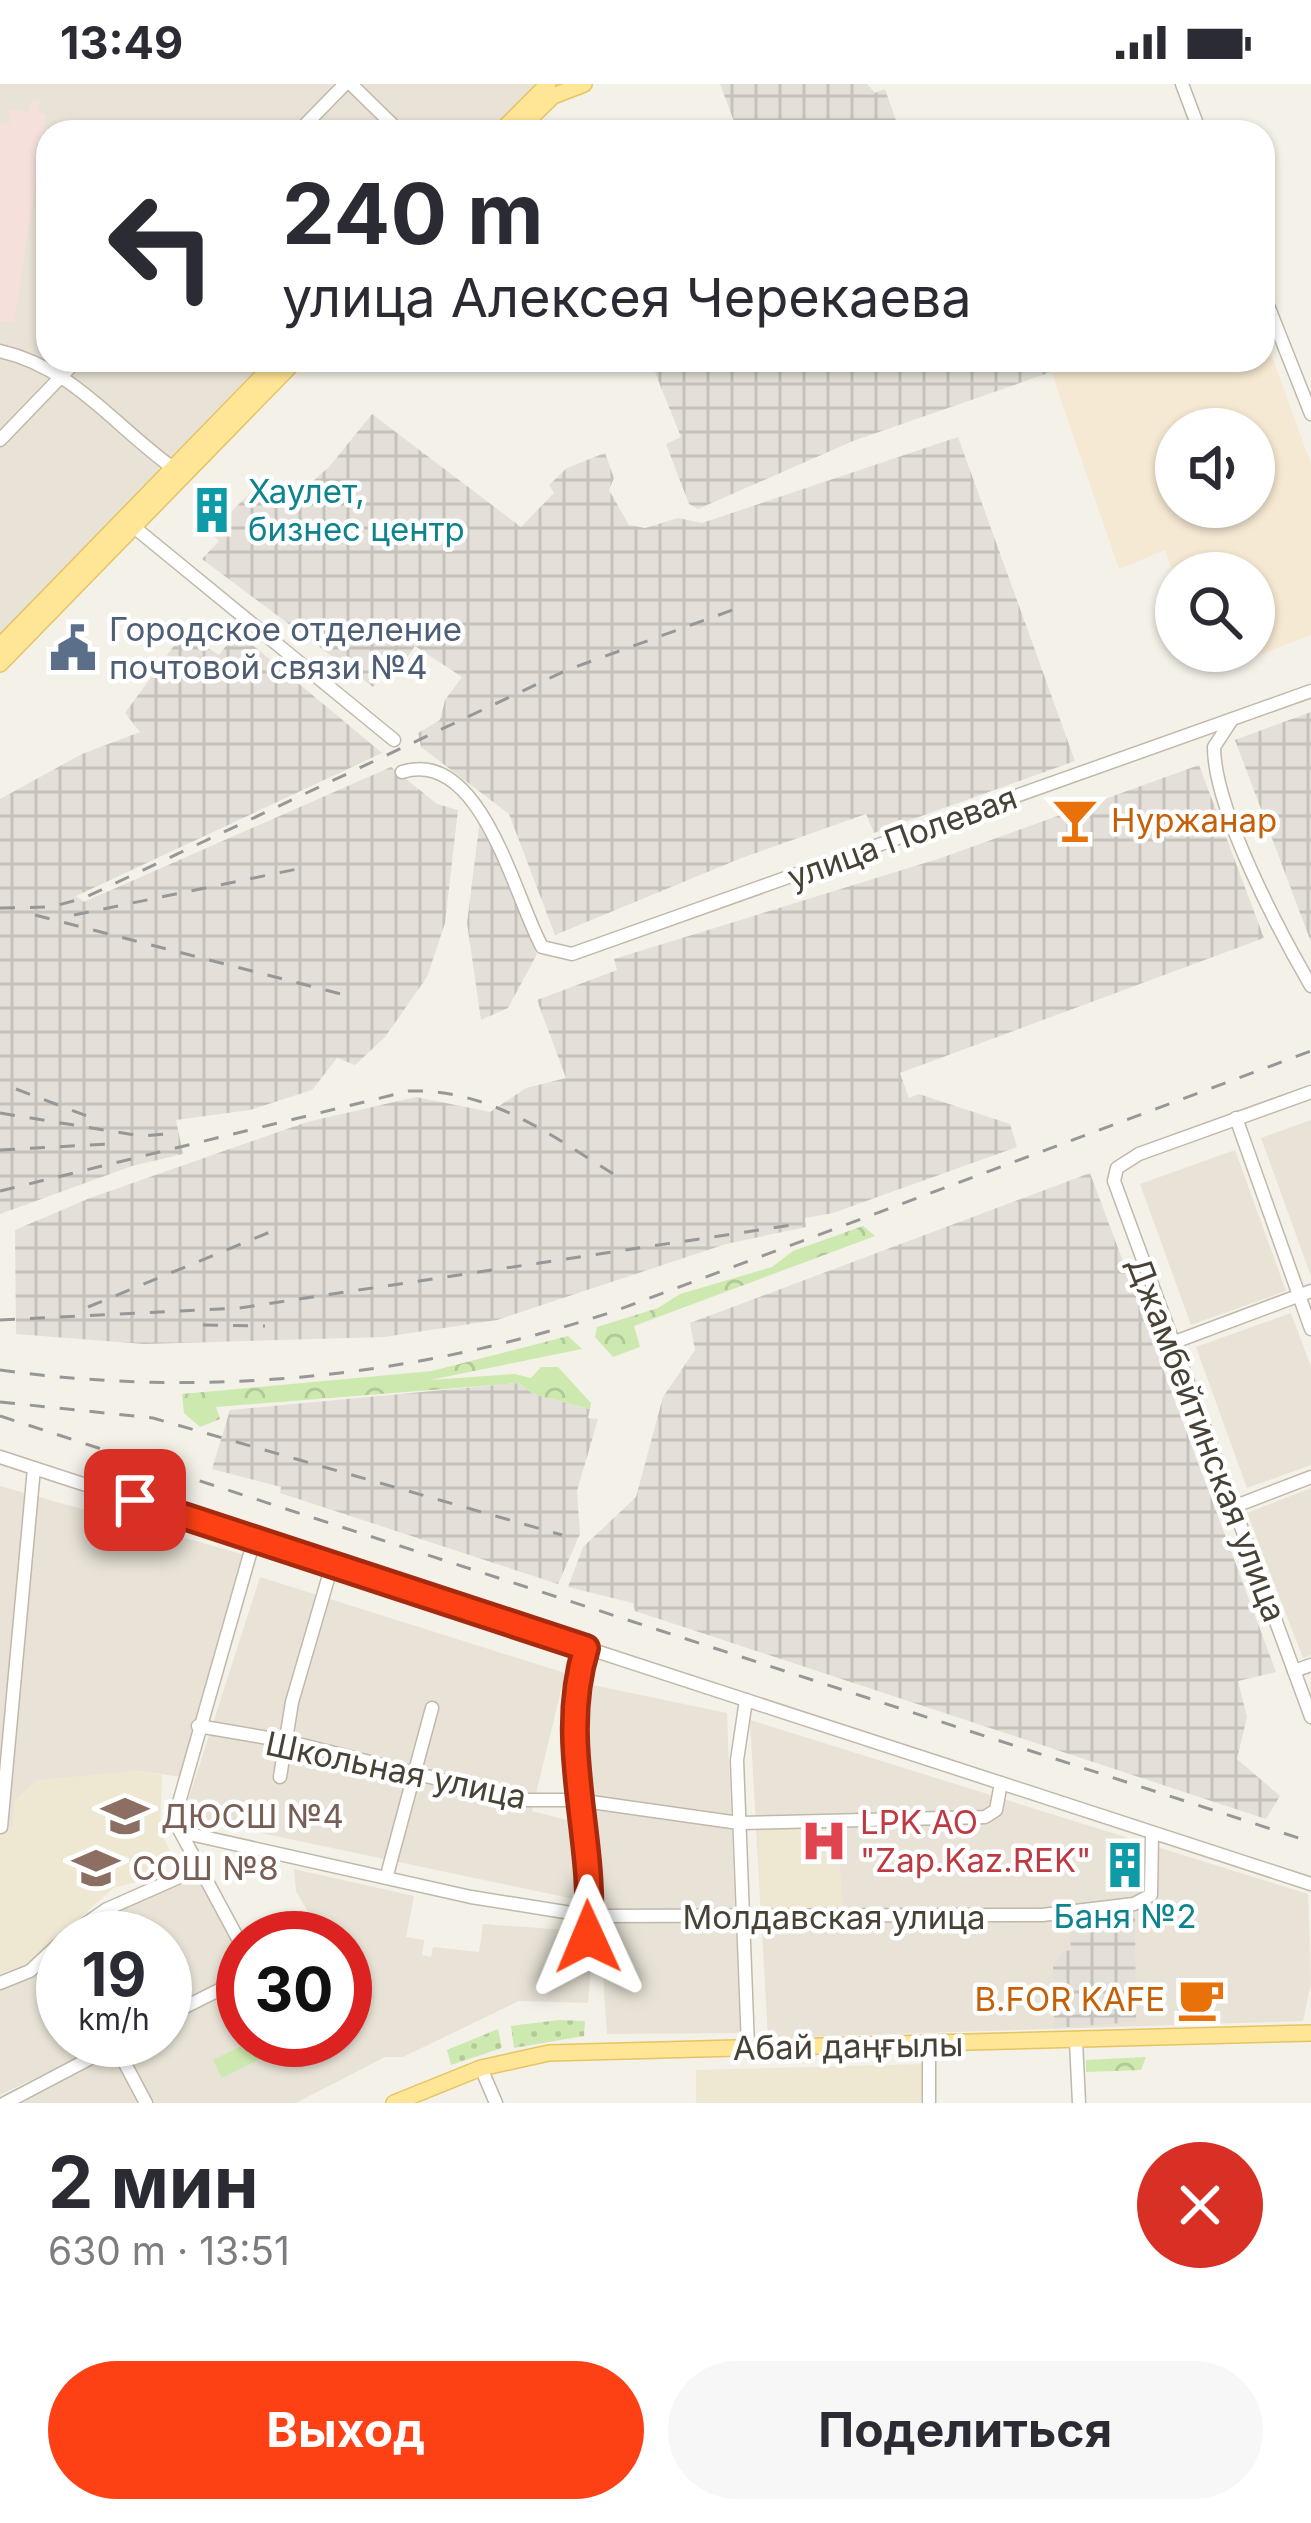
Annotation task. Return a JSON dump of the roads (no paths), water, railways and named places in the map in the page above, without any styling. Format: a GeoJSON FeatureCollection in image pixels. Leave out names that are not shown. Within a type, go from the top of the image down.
{"type":"FeatureCollection","features":[{"type":"Feature","properties":{"kind":"main road"},"geometry":{"type":"LineString","coordinates":[[512,120],[548,84]]}},
{"type":"Feature","properties":{"kind":"main road"},"geometry":{"type":"LineString","coordinates":[[529,120],[566,87],[584,84]]}},
{"type":"Feature","properties":{"kind":"main road"},"geometry":{"type":"LineString","coordinates":[[179,472],[267,372]]}},
{"type":"Feature","properties":{"kind":"main road"},"geometry":{"type":"LineString","coordinates":[[0,646],[283,372]]}},
{"type":"Feature","properties":{"kind":"main road"},"geometry":{"type":"LineString","coordinates":[[0,664],[129,522]]}},
{"type":"Feature","properties":{"kind":"main road","name":"Абай даңғылы"},"geometry":{"type":"LineString","coordinates":[[394,2103],[481,2068],[549,2053],[1076,2041],[1308,2030]]}},
{"type":"Feature","properties":{"kind":"street"},"geometry":{"type":"LineString","coordinates":[[310,120],[348,84],[387,120]]}},
{"type":"Feature","properties":{"kind":"street"},"geometry":{"type":"LineString","coordinates":[[1182,84],[1196,120]]}},
{"type":"Feature","properties":{"kind":"street"},"geometry":{"type":"LineString","coordinates":[[1275,323],[1311,413]]}},
{"type":"Feature","properties":{"kind":"street"},"geometry":{"type":"LineString","coordinates":[[0,351],[36,360]]}},
{"type":"Feature","properties":{"kind":"street"},"geometry":{"type":"LineString","coordinates":[[58,372],[179,472]]}},
{"type":"Feature","properties":{"kind":"street"},"geometry":{"type":"LineString","coordinates":[[0,440],[66,372]]}},
{"type":"Feature","properties":{"kind":"street"},"geometry":{"type":"LineString","coordinates":[[129,522],[394,740]]}},
{"type":"Feature","properties":{"kind":"street","name":"улица Полевая"},"geometry":{"type":"LineString","coordinates":[[402,772],[416,767],[437,771],[479,809],[542,946],[572,954],[1311,691]]}},
{"type":"Feature","properties":{"kind":"street"},"geometry":{"type":"LineString","coordinates":[[1232,721],[1214,747],[1223,791],[1282,935],[1311,986]]}},
{"type":"Feature","properties":{"kind":"street"},"geometry":{"type":"LineString","coordinates":[[1311,1092],[1236,1118],[1305,1293],[1311,1329]]}},
{"type":"Feature","properties":{"kind":"street","name":"Джамбейтинская улица"},"geometry":{"type":"LineString","coordinates":[[1236,1118],[1124,1162],[1114,1175],[1114,1190],[1311,1717]]}},
{"type":"Feature","properties":{"kind":"street"},"geometry":{"type":"LineString","coordinates":[[1172,1343],[1305,1293]]}},
{"type":"Feature","properties":{"kind":"street"},"geometry":{"type":"LineString","coordinates":[[0,1457],[1311,1884]]}},
{"type":"Feature","properties":{"kind":"street"},"geometry":{"type":"LineString","coordinates":[[1,1826],[34,1468]]}},
{"type":"Feature","properties":{"kind":"street"},"geometry":{"type":"LineString","coordinates":[[1232,1507],[1311,1478]]}},
{"type":"Feature","properties":{"kind":"street"},"geometry":{"type":"LineString","coordinates":[[224,1911],[181,1832],[175,1806],[254,1540]]}},
{"type":"Feature","properties":{"kind":"street"},"geometry":{"type":"LineString","coordinates":[[280,1778],[332,1565]]}},
{"type":"Feature","properties":{"kind":"street"},"geometry":{"type":"LineString","coordinates":[[586,1648],[575,1700],[588,1937]]}},
{"type":"Feature","properties":{"kind":"street"},"geometry":{"type":"LineString","coordinates":[[1294,1671],[1311,1665]]}},
{"type":"Feature","properties":{"kind":"street"},"geometry":{"type":"LineString","coordinates":[[746,1700],[737,1760],[748,2047]]}},
{"type":"Feature","properties":{"kind":"street"},"geometry":{"type":"LineString","coordinates":[[387,1875],[432,1708]]}},
{"type":"Feature","properties":{"kind":"street","name":"Школьная улица"},"geometry":{"type":"LineString","coordinates":[[198,1726],[266,1742],[286,1741],[522,1800],[577,1799],[739,1822],[985,1817],[996,1810],[1001,1783]]}},
{"type":"Feature","properties":{"kind":"street","name":"Молдавская улица"},"geometry":{"type":"LineString","coordinates":[[181,1832],[471,1897],[590,1916],[743,1919],[1042,1915],[1134,1904],[1151,1895],[1152,1834]]}},
{"type":"Feature","properties":{"kind":"street"},"geometry":{"type":"LineString","coordinates":[[105,1911],[202,1867]]}},
{"type":"Feature","properties":{"kind":"street"},"geometry":{"type":"LineString","coordinates":[[0,1983],[36,1966]]}},
{"type":"Feature","properties":{"kind":"street"},"geometry":{"type":"LineString","coordinates":[[1076,2041],[1079,2103]]}},
{"type":"Feature","properties":{"kind":"street"},"geometry":{"type":"LineString","coordinates":[[929,2044],[929,2103]]}},
{"type":"Feature","properties":{"kind":"street"},"geometry":{"type":"LineString","coordinates":[[5,2103],[72,2067]]}},
{"type":"Feature","properties":{"kind":"street"},"geometry":{"type":"LineString","coordinates":[[129,2067],[146,2103]]}},
{"type":"Feature","properties":{"kind":"street"},"geometry":{"type":"LineString","coordinates":[[481,2068],[496,2103]]}},
{"type":"Feature","properties":{"kind":"railway"},"geometry":{"type":"LineString","coordinates":[[0,908],[51,907],[84,898],[567,670],[738,608]]}},
{"type":"Feature","properties":{"kind":"railway"},"geometry":{"type":"LineString","coordinates":[[74,915],[307,867]]}},
{"type":"Feature","properties":{"kind":"railway"},"geometry":{"type":"LineString","coordinates":[[35,915],[345,995]]}},
{"type":"Feature","properties":{"kind":"railway"},"geometry":{"type":"LineString","coordinates":[[0,1370],[156,1382],[311,1376],[388,1366],[540,1334],[615,1311],[1311,1051]]}},
{"type":"Feature","properties":{"kind":"railway"},"geometry":{"type":"LineString","coordinates":[[16,1089],[100,1121]]}},
{"type":"Feature","properties":{"kind":"railway"},"geometry":{"type":"LineString","coordinates":[[0,1191],[409,1091],[438,1092],[492,1106],[615,1175]]}},
{"type":"Feature","properties":{"kind":"railway"},"geometry":{"type":"LineString","coordinates":[[0,1113],[141,1136],[178,1133]]}},
{"type":"Feature","properties":{"kind":"railway"},"geometry":{"type":"LineString","coordinates":[[0,1150],[108,1144]]}},
{"type":"Feature","properties":{"kind":"railway"},"geometry":{"type":"LineString","coordinates":[[0,1320],[239,1308],[799,1224]]}},
{"type":"Feature","properties":{"kind":"railway"},"geometry":{"type":"LineString","coordinates":[[88,1307],[275,1230]]}},
{"type":"Feature","properties":{"kind":"railway"},"geometry":{"type":"LineString","coordinates":[[203,1325],[265,1326]]}},
{"type":"Feature","properties":{"kind":"railway"},"geometry":{"type":"LineString","coordinates":[[0,1402],[153,1418],[562,1535]]}},
{"type":"Feature","properties":{"kind":"railway"},"geometry":{"type":"LineString","coordinates":[[0,1416],[1311,1842]]}},
{"type":"Feature","properties":{"kind":"place","name":"Хаулет, бизнес центр"},"geometry":{"type":"Point","coordinates":[212,510]}},
{"type":"Feature","properties":{"kind":"place","name":"Городское отделение почтовой связи №4"},"geometry":{"type":"Point","coordinates":[73,648]}},
{"type":"Feature","properties":{"kind":"place","name":"Нуржанар"},"geometry":{"type":"Point","coordinates":[1075,820]}},
{"type":"Feature","properties":{"kind":"place","name":"ДЮСШ №4"},"geometry":{"type":"Point","coordinates":[125,1816]}},
{"type":"Feature","properties":{"kind":"place","name":"LPK AO \"Zap.Kaz.REK\""},"geometry":{"type":"Point","coordinates":[824,1841]}},
{"type":"Feature","properties":{"kind":"place","name":"Баня №2"},"geometry":{"type":"Point","coordinates":[1125,1865]}},
{"type":"Feature","properties":{"kind":"place","name":"СОШ №8"},"geometry":{"type":"Point","coordinates":[96,1868]}},
{"type":"Feature","properties":{"kind":"place","name":"B.FOR KAFE"},"geometry":{"type":"Point","coordinates":[1201,1999]}}]}
